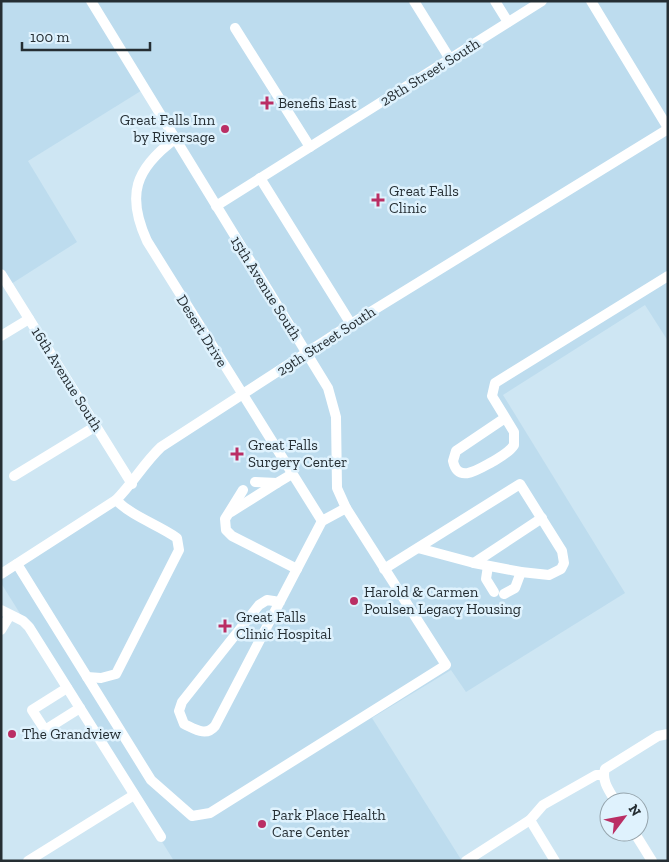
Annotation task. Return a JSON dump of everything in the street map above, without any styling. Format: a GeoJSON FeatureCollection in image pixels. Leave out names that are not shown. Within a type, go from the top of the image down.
{"type":"FeatureCollection","features":[{"type":"Feature","properties":{"kind":"street","name":"15th Avenue South"},"geometry":{"type":"LineString","coordinates":[[87,677],[151,780],[192,816],[200,816],[210,813],[446,665],[346,508],[337,488],[336,417],[328,388],[91,1]]}},
{"type":"Feature","properties":{"kind":"street"},"geometry":{"type":"LineString","coordinates":[[414,1],[450,59]]}},
{"type":"Feature","properties":{"kind":"street"},"geometry":{"type":"LineString","coordinates":[[495,1],[508,22]]}},
{"type":"Feature","properties":{"kind":"street","name":"28th Street South"},"geometry":{"type":"LineString","coordinates":[[216,206],[542,1]]}},
{"type":"Feature","properties":{"kind":"street"},"geometry":{"type":"LineString","coordinates":[[590,1],[668,128]]}},
{"type":"Feature","properties":{"kind":"street"},"geometry":{"type":"LineString","coordinates":[[236,28],[310,147]]}},
{"type":"Feature","properties":{"kind":"street","name":"29th Street South"},"geometry":{"type":"LineString","coordinates":[[1,574],[116,500],[132,484],[148,460],[161,447],[351,324],[668,128]]}},
{"type":"Feature","properties":{"kind":"street","name":"Desert Drive"},"geometry":{"type":"LineString","coordinates":[[175,139],[155,154],[138,183],[135,202],[138,223],[147,242],[322,521]]}},
{"type":"Feature","properties":{"kind":"street"},"geometry":{"type":"LineString","coordinates":[[260,178],[351,324]]}},
{"type":"Feature","properties":{"kind":"street","name":"16th Avenue South"},"geometry":{"type":"LineString","coordinates":[[1,274],[132,484]]}},
{"type":"Feature","properties":{"kind":"street"},"geometry":{"type":"LineString","coordinates":[[506,418],[456,451],[453,461],[458,471],[465,474],[473,473],[512,448],[515,434],[506,418],[492,396],[495,383],[668,276]]}},
{"type":"Feature","properties":{"kind":"street"},"geometry":{"type":"LineString","coordinates":[[1,336],[29,319]]}},
{"type":"Feature","properties":{"kind":"street"},"geometry":{"type":"LineString","coordinates":[[14,476],[96,426]]}},
{"type":"Feature","properties":{"kind":"street"},"geometry":{"type":"LineString","coordinates":[[227,514],[292,474]]}},
{"type":"Feature","properties":{"kind":"street"},"geometry":{"type":"LineString","coordinates":[[255,482],[277,483]]}},
{"type":"Feature","properties":{"kind":"street"},"geometry":{"type":"LineString","coordinates":[[384,569],[520,484],[562,551],[564,564],[561,569],[548,575],[488,566],[418,548]]}},
{"type":"Feature","properties":{"kind":"street"},"geometry":{"type":"LineString","coordinates":[[243,490],[227,514],[224,523],[228,534],[297,569]]}},
{"type":"Feature","properties":{"kind":"street"},"geometry":{"type":"LineString","coordinates":[[17,564],[87,677],[101,678],[116,674],[180,550],[177,538],[164,529],[126,510],[116,500]]}},
{"type":"Feature","properties":{"kind":"street"},"geometry":{"type":"LineString","coordinates":[[280,602],[267,600],[259,605],[182,702],[178,711],[184,724],[203,732],[210,731],[216,726],[322,521],[346,508]]}},
{"type":"Feature","properties":{"kind":"street"},"geometry":{"type":"LineString","coordinates":[[474,563],[542,518]]}},
{"type":"Feature","properties":{"kind":"street"},"geometry":{"type":"LineString","coordinates":[[488,566],[486,579],[499,593],[515,588],[521,572]]}},
{"type":"Feature","properties":{"kind":"street"},"geometry":{"type":"LineString","coordinates":[[1,630],[6,613],[23,621],[29,627],[160,837]]}},
{"type":"Feature","properties":{"kind":"street"},"geometry":{"type":"LineString","coordinates":[[67,688],[32,710],[45,730],[80,708]]}},
{"type":"Feature","properties":{"kind":"street"},"geometry":{"type":"LineString","coordinates":[[610,792],[603,775],[610,764],[658,736],[668,734]]}},
{"type":"Feature","properties":{"kind":"street"},"geometry":{"type":"LineString","coordinates":[[466,861],[530,820],[543,805],[596,775],[603,775]]}},
{"type":"Feature","properties":{"kind":"street"},"geometry":{"type":"LineString","coordinates":[[28,861],[134,795]]}},
{"type":"Feature","properties":{"kind":"street"},"geometry":{"type":"LineString","coordinates":[[530,820],[555,861]]}},
{"type":"Feature","properties":{"kind":"street"},"geometry":{"type":"LineString","coordinates":[[640,842],[652,861]]}},
{"type":"Feature","properties":{"kind":"shaded area"},"geometry":{"type":"Polygon","coordinates":[[[1,1],[668,1],[668,341],[645,305],[503,395],[625,593],[466,692],[451,670],[372,718],[462,861],[174,861],[1,583],[1,574],[116,500],[148,460],[242,395],[139,223],[138,183],[175,139],[144,89],[28,161],[77,242],[8,286],[1,274],[1,1]]]}},
{"type":"Feature","properties":{"kind":"place","name":"Benefis East"},"geometry":{"type":"Point","coordinates":[267,103]}},
{"type":"Feature","properties":{"kind":"place","name":"Great Falls Inn by Riversage"},"geometry":{"type":"Point","coordinates":[225,129]}},
{"type":"Feature","properties":{"kind":"place","name":"Great Falls Clinic"},"geometry":{"type":"Point","coordinates":[378,200]}},
{"type":"Feature","properties":{"kind":"place","name":"Great Falls Surgery Center"},"geometry":{"type":"Point","coordinates":[237,454]}},
{"type":"Feature","properties":{"kind":"place","name":"Harold & Carmen Poulsen Legacy Housing"},"geometry":{"type":"Point","coordinates":[354,601]}},
{"type":"Feature","properties":{"kind":"place","name":"Great Falls Clinic Hospital"},"geometry":{"type":"Point","coordinates":[225,626]}},
{"type":"Feature","properties":{"kind":"place","name":"The Grandview"},"geometry":{"type":"Point","coordinates":[12,734]}},
{"type":"Feature","properties":{"kind":"place","name":"Park Place Health Care Center"},"geometry":{"type":"Point","coordinates":[262,824]}}]}
